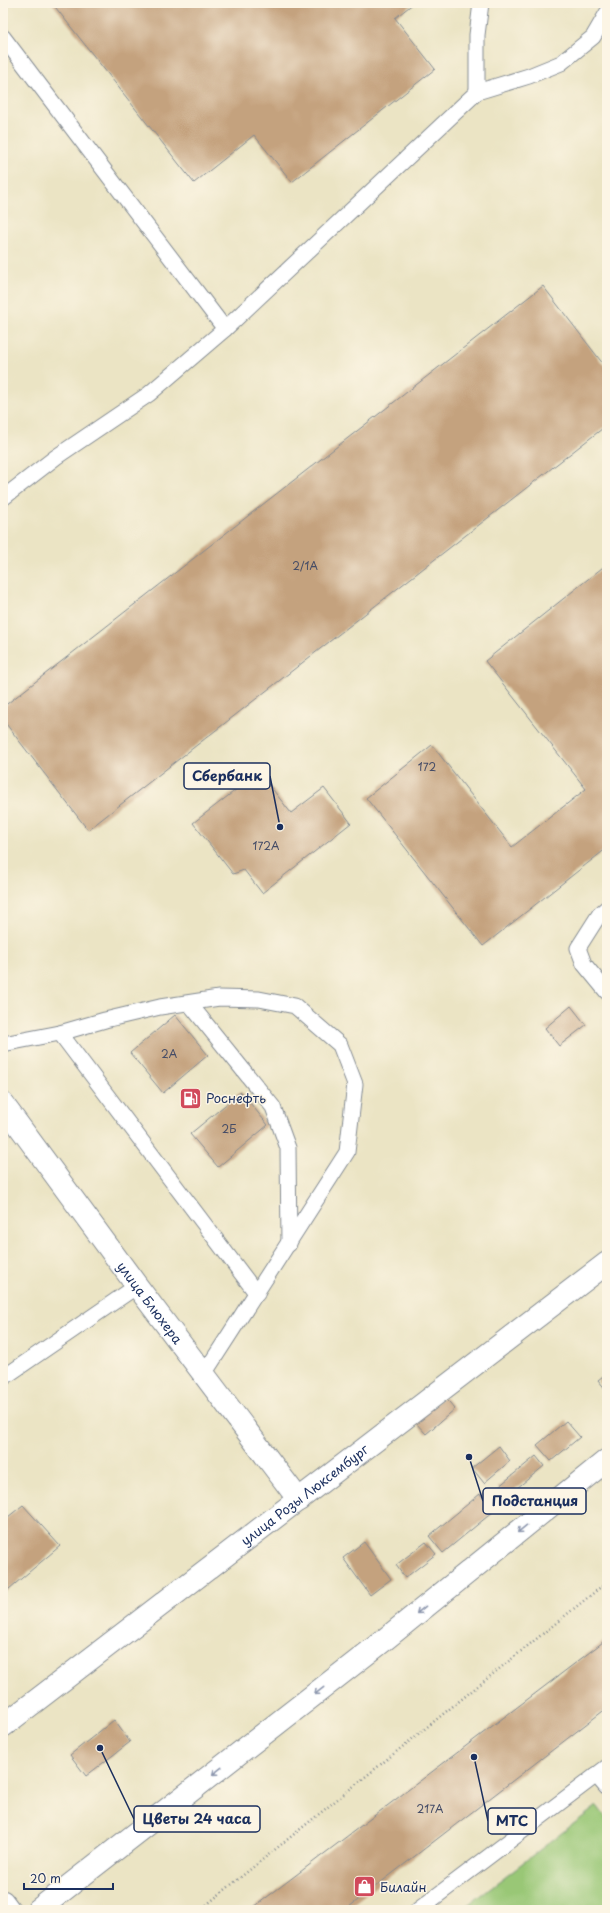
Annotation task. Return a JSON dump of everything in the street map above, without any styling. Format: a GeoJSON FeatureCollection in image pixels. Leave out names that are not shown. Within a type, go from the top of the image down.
{"type":"FeatureCollection","features":[{"type":"Feature","properties":{"kind":"street","name":"улица Блюхера"},"geometry":{"type":"LineString","coordinates":[[3,1104],[137,1286],[299,1500]]}},
{"type":"Feature","properties":{"kind":"street","name":"улица Розы Люксембург"},"geometry":{"type":"LineString","coordinates":[[3,1726],[607,1263]]}},
{"type":"Feature","properties":{"kind":"street"},"geometry":{"type":"LineString","coordinates":[[38,1910],[383,1641],[607,1460]]}},
{"type":"Feature","properties":{"kind":"street"},"geometry":{"type":"LineString","coordinates":[[3,1902],[9,1910]]}},
{"type":"Feature","properties":{"kind":"lane"},"geometry":{"type":"LineString","coordinates":[[476,92],[477,34],[481,3]]}},
{"type":"Feature","properties":{"kind":"lane"},"geometry":{"type":"LineString","coordinates":[[3,498],[56,456],[150,394],[225,329],[476,92],[529,76],[561,63],[592,37],[607,13]]}},
{"type":"Feature","properties":{"kind":"lane"},"geometry":{"type":"LineString","coordinates":[[3,37],[225,329]]}},
{"type":"Feature","properties":{"kind":"lane"},"geometry":{"type":"LineString","coordinates":[[607,908],[599,915],[578,948],[584,964],[607,992]]}},
{"type":"Feature","properties":{"kind":"lane"},"geometry":{"type":"LineString","coordinates":[[3,1044],[60,1033],[105,1020],[160,1007],[218,998],[259,999],[295,1006],[340,1045],[355,1084],[347,1152],[257,1294],[204,1374]]}},
{"type":"Feature","properties":{"kind":"lane"},"geometry":{"type":"LineString","coordinates":[[189,1002],[273,1107],[288,1148],[289,1244]]}},
{"type":"Feature","properties":{"kind":"lane"},"geometry":{"type":"LineString","coordinates":[[60,1033],[257,1294]]}},
{"type":"Feature","properties":{"kind":"lane"},"geometry":{"type":"LineString","coordinates":[[3,1378],[137,1286]]}},
{"type":"Feature","properties":{"kind":"lane"},"geometry":{"type":"LineString","coordinates":[[418,1910],[602,1771],[607,1788]]}},
{"type":"Feature","properties":{"kind":"path"},"geometry":{"type":"LineString","coordinates":[[200,1910],[607,1582]]}},
{"type":"Feature","properties":{"kind":"green space"},"geometry":{"type":"Polygon","coordinates":[[[597,1806],[607,1819],[607,1910],[461,1910],[597,1806]]]}},
{"type":"Feature","properties":{"kind":"building"},"geometry":{"type":"Polygon","coordinates":[[[52,3],[414,3],[395,18],[435,69],[292,182],[254,135],[194,183],[52,3]]]}},
{"type":"Feature","properties":{"kind":"building"},"geometry":{"type":"Polygon","coordinates":[[[543,286],[607,369],[607,425],[88,830],[3,720],[3,707],[543,286]]]}},
{"type":"Feature","properties":{"kind":"building"},"geometry":{"type":"Polygon","coordinates":[[[607,564],[607,848],[483,946],[366,798],[432,745],[512,847],[586,789],[485,661],[607,564]]]}},
{"type":"Feature","properties":{"kind":"building"},"geometry":{"type":"Polygon","coordinates":[[[259,772],[291,813],[324,788],[351,823],[262,893],[244,870],[233,874],[193,823],[259,772]]]}},
{"type":"Feature","properties":{"kind":"building"},"geometry":{"type":"Polygon","coordinates":[[[571,1006],[586,1025],[559,1046],[545,1028],[571,1006]]]}},
{"type":"Feature","properties":{"kind":"building"},"geometry":{"type":"Polygon","coordinates":[[[175,1015],[208,1055],[163,1093],[130,1053],[175,1015]]]}},
{"type":"Feature","properties":{"kind":"building"},"geometry":{"type":"Polygon","coordinates":[[[241,1092],[268,1125],[218,1167],[190,1134],[241,1092]]]}},
{"type":"Feature","properties":{"kind":"building"},"geometry":{"type":"Polygon","coordinates":[[[607,1373],[607,1391],[598,1380],[607,1373]]]}},
{"type":"Feature","properties":{"kind":"building"},"geometry":{"type":"Polygon","coordinates":[[[444,1396],[455,1409],[426,1434],[415,1422],[444,1396]]]}},
{"type":"Feature","properties":{"kind":"building"},"geometry":{"type":"Polygon","coordinates":[[[566,1421],[580,1437],[551,1461],[537,1445],[566,1421]]]}},
{"type":"Feature","properties":{"kind":"building"},"geometry":{"type":"Polygon","coordinates":[[[499,1446],[510,1461],[484,1483],[472,1468],[499,1446]]]}},
{"type":"Feature","properties":{"kind":"building"},"geometry":{"type":"Polygon","coordinates":[[[536,1456],[544,1466],[506,1497],[498,1487],[536,1456]]]}},
{"type":"Feature","properties":{"kind":"building"},"geometry":{"type":"Polygon","coordinates":[[[480,1494],[494,1511],[443,1553],[429,1536],[480,1494]]]}},
{"type":"Feature","properties":{"kind":"building"},"geometry":{"type":"Polygon","coordinates":[[[23,1505],[60,1546],[3,1594],[3,1521],[23,1505]]]}},
{"type":"Feature","properties":{"kind":"building"},"geometry":{"type":"Polygon","coordinates":[[[364,1542],[391,1579],[370,1595],[343,1558],[364,1542]]]}},
{"type":"Feature","properties":{"kind":"building"},"geometry":{"type":"Polygon","coordinates":[[[426,1542],[436,1554],[405,1578],[396,1565],[426,1542]]]}},
{"type":"Feature","properties":{"kind":"building"},"geometry":{"type":"Polygon","coordinates":[[[607,1639],[607,1708],[345,1910],[250,1910],[607,1639]]]}},
{"type":"Feature","properties":{"kind":"building"},"geometry":{"type":"Polygon","coordinates":[[[114,1720],[130,1742],[86,1776],[70,1755],[114,1720]]]}},
{"type":"Feature","properties":{"kind":"place","name":"Сбербанк"},"geometry":{"type":"Point","coordinates":[280,827]}},
{"type":"Feature","properties":{"kind":"place","name":"Роснефть"},"geometry":{"type":"Point","coordinates":[190,1098]}},
{"type":"Feature","properties":{"kind":"place","name":"Подстанция"},"geometry":{"type":"Point","coordinates":[469,1457]}},
{"type":"Feature","properties":{"kind":"place","name":"Цветы 24 часа"},"geometry":{"type":"Point","coordinates":[100,1748]}},
{"type":"Feature","properties":{"kind":"place","name":"МТС"},"geometry":{"type":"Point","coordinates":[474,1757]}},
{"type":"Feature","properties":{"kind":"place","name":"Билайн"},"geometry":{"type":"Point","coordinates":[364,1887]}}]}
